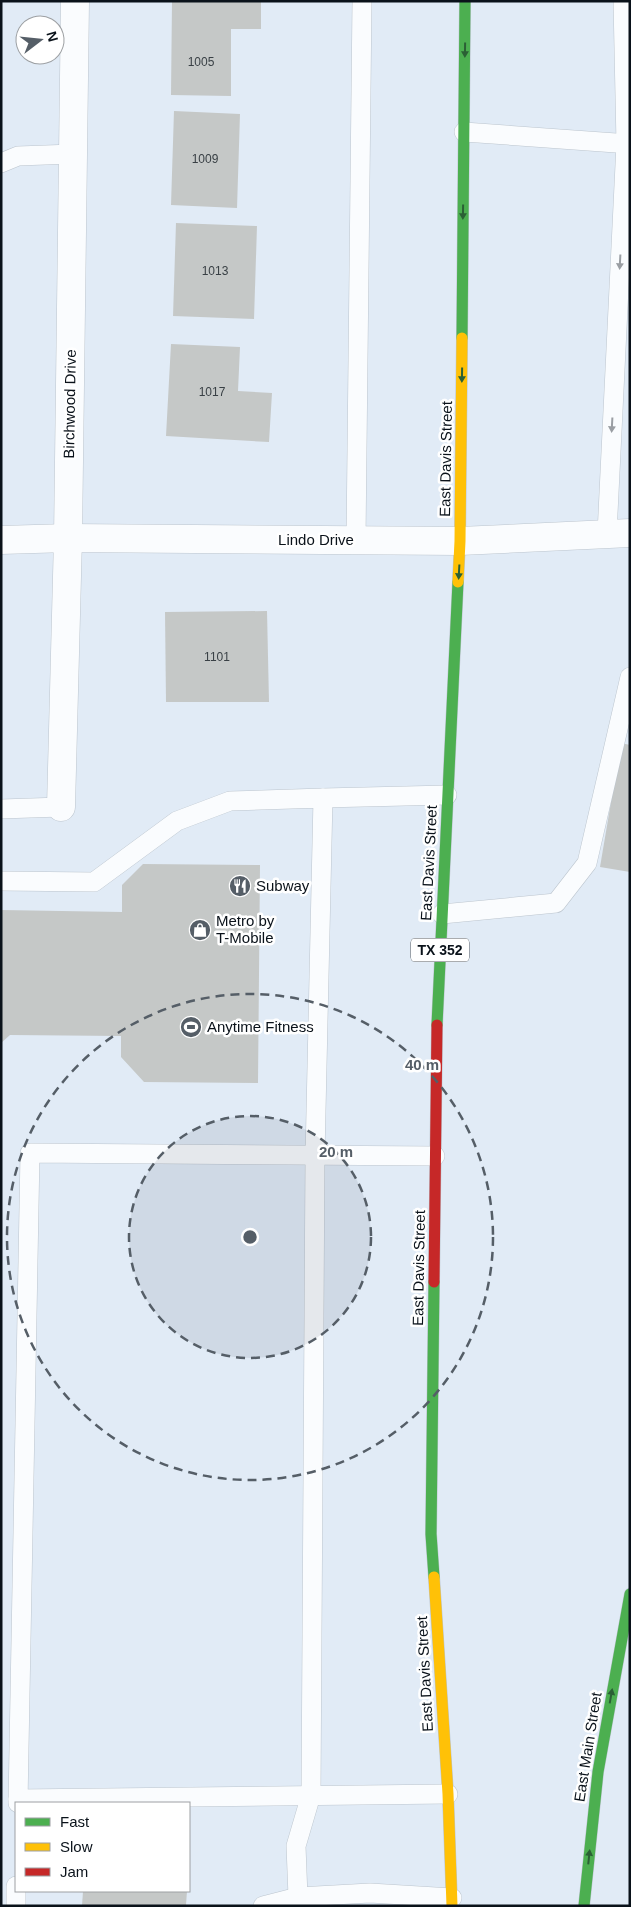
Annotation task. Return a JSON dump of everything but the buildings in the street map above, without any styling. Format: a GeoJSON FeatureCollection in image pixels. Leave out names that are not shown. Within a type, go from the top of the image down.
{"type":"FeatureCollection","features":[{"type":"Feature","properties":{"kind":"main road","name":"East Davis Street"},"geometry":{"type":"LineString","coordinates":[[452,1902],[448,1794],[431,1534],[437,1008],[460,541],[466,1]]}},
{"type":"Feature","properties":{"kind":"main road","name":"East Main Street"},"geometry":{"type":"LineString","coordinates":[[584,1906],[598,1772],[630,1594]]}},
{"type":"Feature","properties":{"kind":"street","name":"Birchwood Drive"},"geometry":{"type":"LineString","coordinates":[[61,807],[68,538],[75,1]]}},
{"type":"Feature","properties":{"kind":"street","name":"Lindo Drive"},"geometry":{"type":"LineString","coordinates":[[1,540],[68,538],[460,541],[618,533]]}},
{"type":"Feature","properties":{"kind":"lane"},"geometry":{"type":"LineString","coordinates":[[356,540],[362,1]]}},
{"type":"Feature","properties":{"kind":"lane"},"geometry":{"type":"LineString","coordinates":[[618,533],[628,144],[623,1]]}},
{"type":"Feature","properties":{"kind":"lane"},"geometry":{"type":"LineString","coordinates":[[464,132],[628,144]]}},
{"type":"Feature","properties":{"kind":"lane"},"geometry":{"type":"LineString","coordinates":[[1,163],[18,156],[73,154]]}},
{"type":"Feature","properties":{"kind":"lane"},"geometry":{"type":"LineString","coordinates":[[442,914],[556,904],[587,863],[630,677]]}},
{"type":"Feature","properties":{"kind":"lane"},"geometry":{"type":"LineString","coordinates":[[1,881],[94,882],[177,822],[230,802],[448,795]]}},
{"type":"Feature","properties":{"kind":"lane"},"geometry":{"type":"LineString","coordinates":[[298,1897],[296,1846],[311,1795],[315,1156],[323,798]]}},
{"type":"Feature","properties":{"kind":"lane"},"geometry":{"type":"LineString","coordinates":[[1,809],[61,807]]}},
{"type":"Feature","properties":{"kind":"lane"},"geometry":{"type":"LineString","coordinates":[[435,1156],[30,1153],[18,1801],[448,1794]]}},
{"type":"Feature","properties":{"kind":"lane"},"geometry":{"type":"LineString","coordinates":[[16,1892],[16,1906]]}},
{"type":"Feature","properties":{"kind":"lane"},"geometry":{"type":"LineString","coordinates":[[263,1906],[298,1897],[370,1893],[452,1902]]}},
{"type":"Feature","properties":{"kind":"traffic: fast"},"geometry":{"type":"LineString","coordinates":[[462,338],[465,1]]}},
{"type":"Feature","properties":{"kind":"traffic: fast"},"geometry":{"type":"LineString","coordinates":[[437,1025],[458,582]]}},
{"type":"Feature","properties":{"kind":"traffic: fast"},"geometry":{"type":"LineString","coordinates":[[434,1282],[431,1534],[434,1577]]}},
{"type":"Feature","properties":{"kind":"traffic: fast"},"geometry":{"type":"LineString","coordinates":[[584,1906],[598,1772],[630,1594]]}},
{"type":"Feature","properties":{"kind":"traffic: slow"},"geometry":{"type":"LineString","coordinates":[[458,582],[462,338]]}},
{"type":"Feature","properties":{"kind":"traffic: slow"},"geometry":{"type":"LineString","coordinates":[[434,1577],[448,1794],[452,1906]]}},
{"type":"Feature","properties":{"kind":"traffic: jam"},"geometry":{"type":"LineString","coordinates":[[434,1282],[437,1025]]}},
{"type":"Feature","properties":{"kind":"place","name":"Subway"},"geometry":{"type":"Point","coordinates":[240,886]}},
{"type":"Feature","properties":{"kind":"place","name":"Metro by T-Mobile"},"geometry":{"type":"Point","coordinates":[200,930]}},
{"type":"Feature","properties":{"kind":"place","name":"Anytime Fitness"},"geometry":{"type":"Point","coordinates":[191,1027]}}]}
